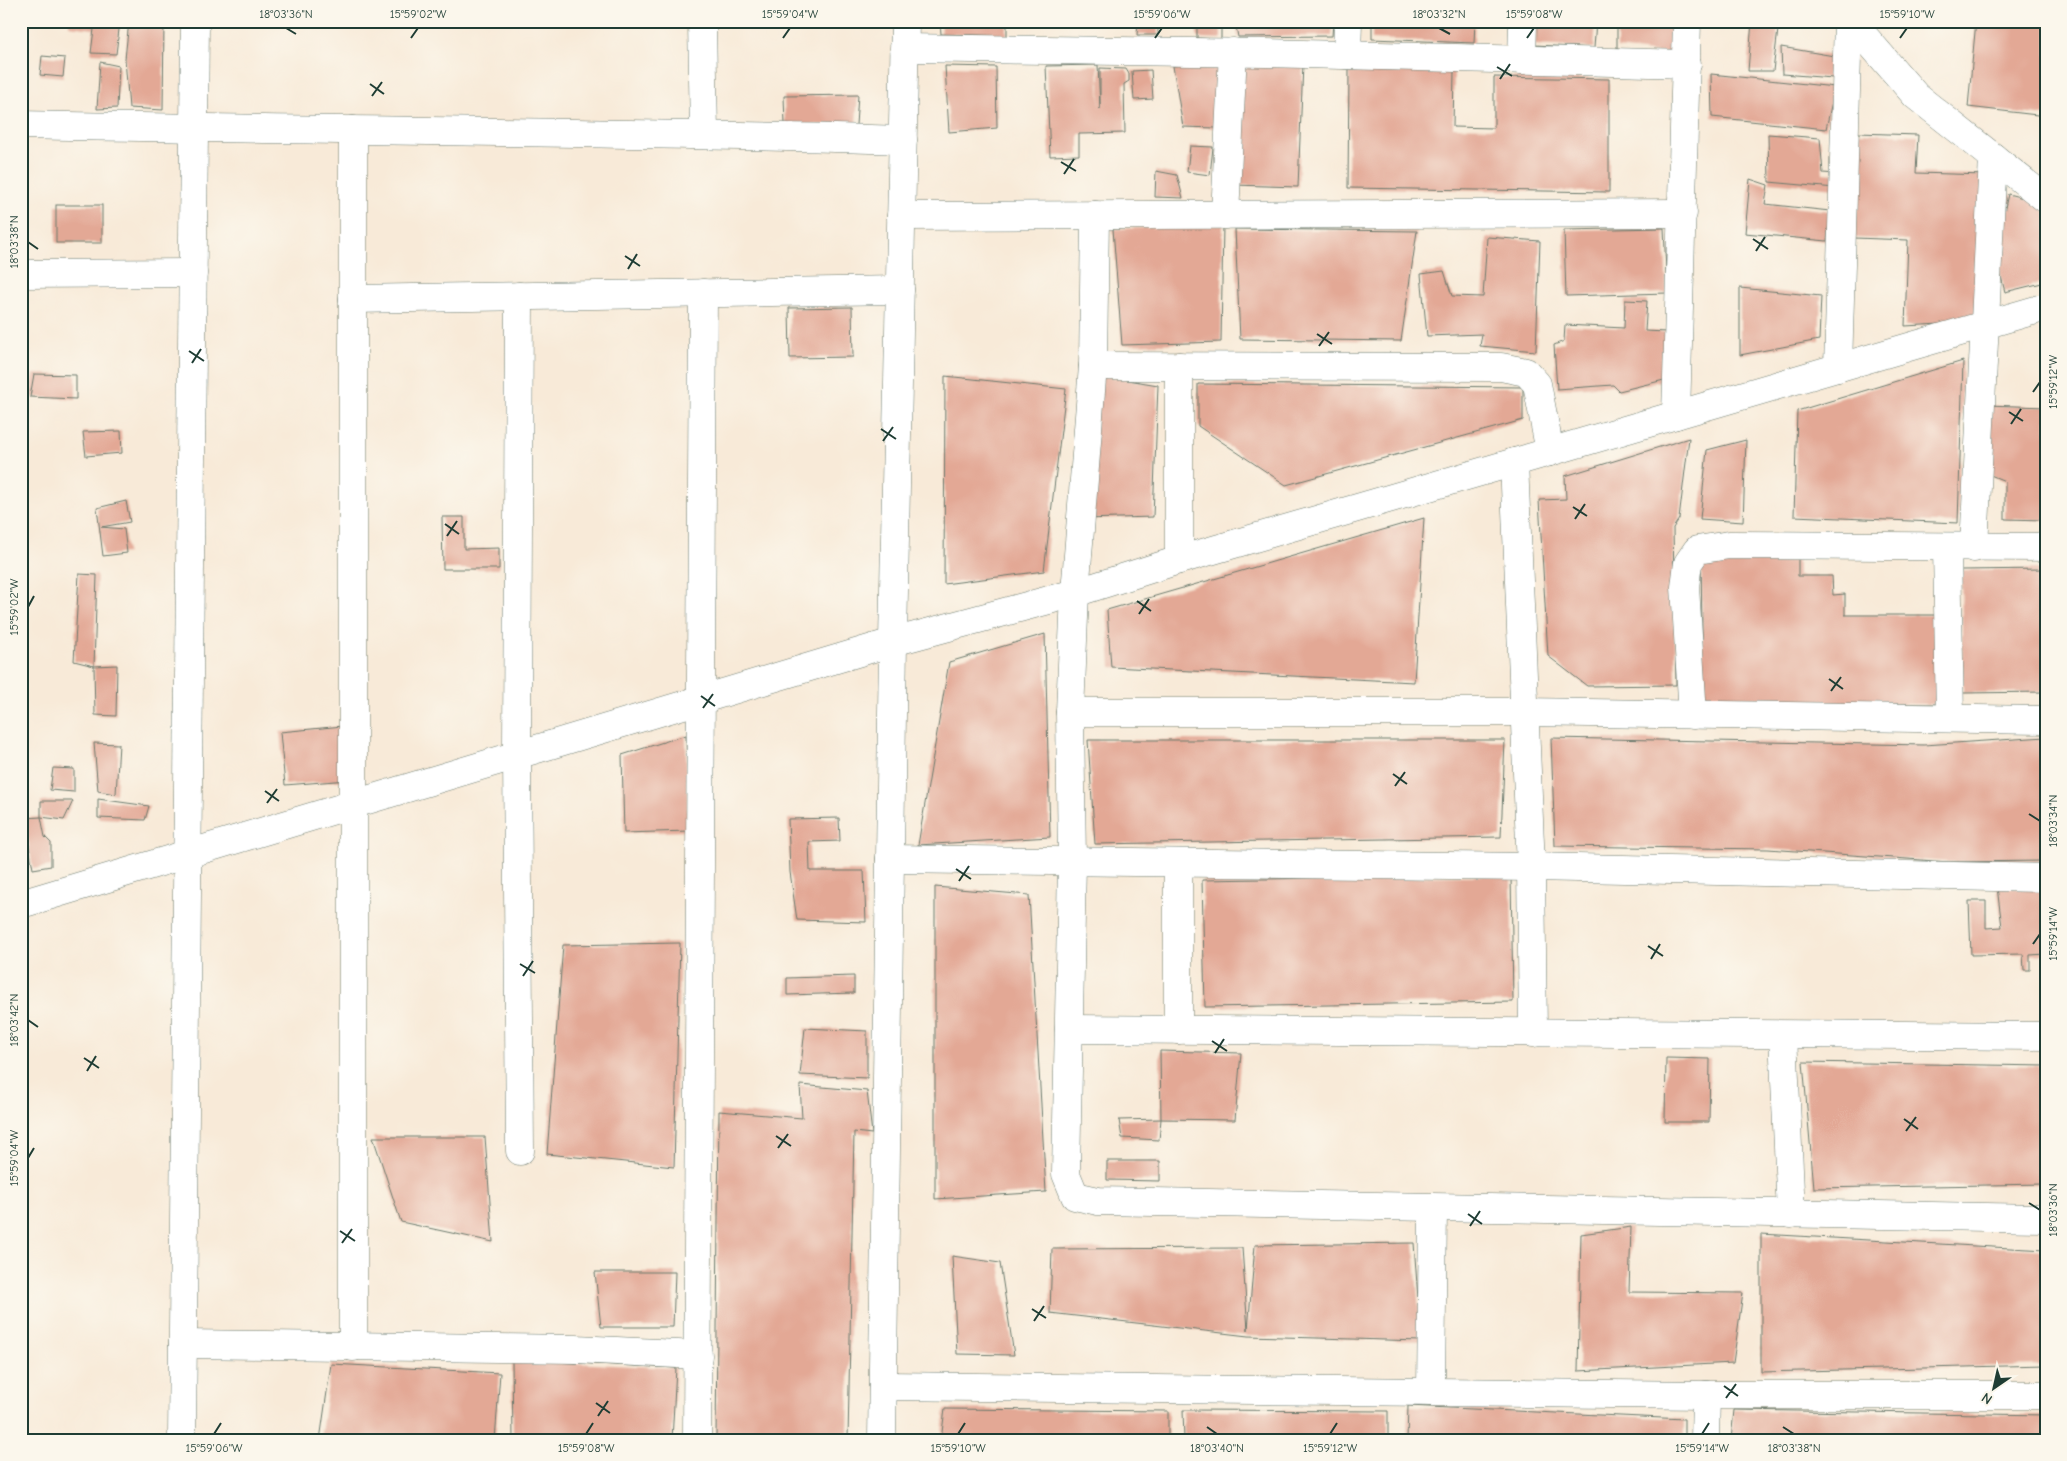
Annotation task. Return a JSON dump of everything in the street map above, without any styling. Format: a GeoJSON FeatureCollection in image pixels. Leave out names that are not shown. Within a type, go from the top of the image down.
{"type":"FeatureCollection","features":[{"type":"Feature","properties":{"kind":"street"},"geometry":{"type":"LineString","coordinates":[[182,1440],[196,128],[195,21]]}},
{"type":"Feature","properties":{"kind":"street"},"geometry":{"type":"LineString","coordinates":[[702,21],[704,134]]}},
{"type":"Feature","properties":{"kind":"street"},"geometry":{"type":"LineString","coordinates":[[882,1440],[904,21]]}},
{"type":"Feature","properties":{"kind":"street"},"geometry":{"type":"LineString","coordinates":[[1347,55],[1348,21]]}},
{"type":"Feature","properties":{"kind":"street"},"geometry":{"type":"LineString","coordinates":[[1522,60],[1523,21]]}},
{"type":"Feature","properties":{"kind":"street"},"geometry":{"type":"LineString","coordinates":[[1676,415],[1687,21]]}},
{"type":"Feature","properties":{"kind":"street"},"geometry":{"type":"LineString","coordinates":[[1850,21],[1916,96],[2046,199]]}},
{"type":"Feature","properties":{"kind":"street"},"geometry":{"type":"LineString","coordinates":[[1838,368],[1850,21]]}},
{"type":"Feature","properties":{"kind":"street"},"geometry":{"type":"LineString","coordinates":[[904,48],[1233,52],[1687,64]]}},
{"type":"Feature","properties":{"kind":"street"},"geometry":{"type":"LineString","coordinates":[[1225,215],[1233,52]]}},
{"type":"Feature","properties":{"kind":"street"},"geometry":{"type":"LineString","coordinates":[[21,124],[704,134],[903,140]]}},
{"type":"Feature","properties":{"kind":"street"},"geometry":{"type":"LineString","coordinates":[[352,130],[353,1347]]}},
{"type":"Feature","properties":{"kind":"street"},"geometry":{"type":"LineString","coordinates":[[1974,548],[1993,157]]}},
{"type":"Feature","properties":{"kind":"street"},"geometry":{"type":"LineString","coordinates":[[901,216],[1683,213]]}},
{"type":"Feature","properties":{"kind":"street"},"geometry":{"type":"LineString","coordinates":[[1095,215],[1093,366],[1075,593],[1070,712],[1072,862],[1066,1174],[1075,1196],[1098,1201],[2046,1218]]}},
{"type":"Feature","properties":{"kind":"street"},"geometry":{"type":"LineString","coordinates":[[21,274],[193,273]]}},
{"type":"Feature","properties":{"kind":"street"},"geometry":{"type":"LineString","coordinates":[[353,299],[900,290]]}},
{"type":"Feature","properties":{"kind":"street"},"geometry":{"type":"LineString","coordinates":[[698,1440],[702,293]]}},
{"type":"Feature","properties":{"kind":"street"},"geometry":{"type":"LineString","coordinates":[[519,296],[517,754],[520,1151]]}},
{"type":"Feature","properties":{"kind":"street"},"geometry":{"type":"LineString","coordinates":[[21,904],[893,642],[1075,593],[1178,560],[1838,368],[1985,323],[2046,307]]}},
{"type":"Feature","properties":{"kind":"street"},"geometry":{"type":"LineString","coordinates":[[1093,366],[1501,367],[1526,372],[1537,384],[1550,452]]}},
{"type":"Feature","properties":{"kind":"street"},"geometry":{"type":"LineString","coordinates":[[1178,560],[1179,366]]}},
{"type":"Feature","properties":{"kind":"street"},"geometry":{"type":"LineString","coordinates":[[1514,462],[1531,867],[1533,1033]]}},
{"type":"Feature","properties":{"kind":"street"},"geometry":{"type":"LineString","coordinates":[[1693,715],[1685,587],[1688,563],[1697,550],[1729,545],[2046,547]]}},
{"type":"Feature","properties":{"kind":"street"},"geometry":{"type":"LineString","coordinates":[[1947,547],[1950,718]]}},
{"type":"Feature","properties":{"kind":"street"},"geometry":{"type":"LineString","coordinates":[[1070,712],[1524,712],[2046,720]]}},
{"type":"Feature","properties":{"kind":"street"},"geometry":{"type":"LineString","coordinates":[[890,859],[1531,867],[2046,878]]}},
{"type":"Feature","properties":{"kind":"street"},"geometry":{"type":"LineString","coordinates":[[1178,863],[1178,1030]]}},
{"type":"Feature","properties":{"kind":"street"},"geometry":{"type":"LineString","coordinates":[[1069,1029],[2046,1036]]}},
{"type":"Feature","properties":{"kind":"street"},"geometry":{"type":"LineString","coordinates":[[1783,1034],[1791,1214]]}},
{"type":"Feature","properties":{"kind":"street"},"geometry":{"type":"LineString","coordinates":[[1431,1392],[1433,1208]]}},
{"type":"Feature","properties":{"kind":"street"},"geometry":{"type":"LineString","coordinates":[[183,1344],[576,1349],[698,1355]]}},
{"type":"Feature","properties":{"kind":"street"},"geometry":{"type":"LineString","coordinates":[[883,1386],[1706,1395],[2046,1395]]}},
{"type":"Feature","properties":{"kind":"street"},"geometry":{"type":"LineString","coordinates":[[1706,1395],[1706,1440]]}},
{"type":"Feature","properties":{"kind":"building"},"geometry":{"type":"Polygon","coordinates":[[[69,21],[120,21],[116,54],[91,53],[94,29],[69,26],[69,21]]]}},
{"type":"Feature","properties":{"kind":"building"},"geometry":{"type":"Polygon","coordinates":[[[129,21],[164,21],[163,110],[129,108],[125,59],[129,21]]]}},
{"type":"Feature","properties":{"kind":"building"},"geometry":{"type":"Polygon","coordinates":[[[940,21],[1007,21],[1007,36],[941,34],[940,21]]]}},
{"type":"Feature","properties":{"kind":"building"},"geometry":{"type":"Polygon","coordinates":[[[1138,21],[1158,21],[1158,35],[1137,35],[1138,21]]]}},
{"type":"Feature","properties":{"kind":"building"},"geometry":{"type":"Polygon","coordinates":[[[1197,21],[1221,21],[1221,39],[1197,38],[1197,21]]]}},
{"type":"Feature","properties":{"kind":"building"},"geometry":{"type":"Polygon","coordinates":[[[1235,21],[1333,21],[1332,36],[1238,37],[1235,21]]]}},
{"type":"Feature","properties":{"kind":"building"},"geometry":{"type":"Polygon","coordinates":[[[1372,21],[1475,21],[1474,43],[1372,39],[1372,21]]]}},
{"type":"Feature","properties":{"kind":"building"},"geometry":{"type":"Polygon","coordinates":[[[1536,21],[1596,21],[1594,48],[1534,45],[1536,21]]]}},
{"type":"Feature","properties":{"kind":"building"},"geometry":{"type":"Polygon","coordinates":[[[1617,21],[1678,21],[1676,55],[1617,48],[1617,21]]]}},
{"type":"Feature","properties":{"kind":"building"},"geometry":{"type":"Polygon","coordinates":[[[1752,21],[1779,21],[1773,71],[1748,71],[1752,21]]]}},
{"type":"Feature","properties":{"kind":"building"},"geometry":{"type":"Polygon","coordinates":[[[1976,21],[2046,21],[2046,116],[1968,107],[1976,21]]]}},
{"type":"Feature","properties":{"kind":"building"},"geometry":{"type":"Polygon","coordinates":[[[1781,47],[1840,57],[1833,78],[1782,74],[1781,47]]]}},
{"type":"Feature","properties":{"kind":"building"},"geometry":{"type":"Polygon","coordinates":[[[42,56],[65,58],[63,77],[40,75],[42,56]]]}},
{"type":"Feature","properties":{"kind":"building"},"geometry":{"type":"Polygon","coordinates":[[[1239,61],[1303,64],[1298,187],[1234,185],[1239,61]]]}},
{"type":"Feature","properties":{"kind":"building"},"geometry":{"type":"Polygon","coordinates":[[[100,62],[119,66],[117,108],[97,109],[100,62]]]}},
{"type":"Feature","properties":{"kind":"building"},"geometry":{"type":"Polygon","coordinates":[[[1224,63],[1216,128],[1183,127],[1173,66],[1224,63]]]}},
{"type":"Feature","properties":{"kind":"building"},"geometry":{"type":"Polygon","coordinates":[[[1098,65],[1100,109],[1100,68],[1126,69],[1129,74],[1129,81],[1124,84],[1125,133],[1079,134],[1079,155],[1050,156],[1046,66],[1098,65]]]}},
{"type":"Feature","properties":{"kind":"building"},"geometry":{"type":"Polygon","coordinates":[[[945,66],[996,67],[997,128],[949,132],[945,66]]]}},
{"type":"Feature","properties":{"kind":"building"},"geometry":{"type":"Polygon","coordinates":[[[1349,69],[1454,71],[1453,127],[1494,128],[1494,77],[1609,79],[1609,192],[1348,188],[1349,69]]]}},
{"type":"Feature","properties":{"kind":"building"},"geometry":{"type":"Polygon","coordinates":[[[1151,70],[1153,99],[1134,100],[1132,71],[1151,70]]]}},
{"type":"Feature","properties":{"kind":"building"},"geometry":{"type":"Polygon","coordinates":[[[1711,74],[1835,87],[1826,129],[1712,117],[1711,74]]]}},
{"type":"Feature","properties":{"kind":"building"},"geometry":{"type":"Polygon","coordinates":[[[858,95],[856,125],[785,125],[784,96],[858,95]]]}},
{"type":"Feature","properties":{"kind":"building"},"geometry":{"type":"Polygon","coordinates":[[[1858,133],[1918,135],[1916,173],[1986,175],[1976,322],[1905,326],[1908,240],[1855,238],[1858,133]]]}},
{"type":"Feature","properties":{"kind":"building"},"geometry":{"type":"Polygon","coordinates":[[[1768,134],[1820,138],[1823,173],[1836,174],[1835,188],[1769,182],[1768,134]]]}},
{"type":"Feature","properties":{"kind":"building"},"geometry":{"type":"Polygon","coordinates":[[[1190,146],[1213,147],[1210,175],[1187,172],[1190,146]]]}},
{"type":"Feature","properties":{"kind":"building"},"geometry":{"type":"Polygon","coordinates":[[[1156,171],[1177,175],[1183,198],[1155,197],[1156,171]]]}},
{"type":"Feature","properties":{"kind":"building"},"geometry":{"type":"Polygon","coordinates":[[[1750,179],[1768,185],[1765,204],[1830,211],[1827,241],[1745,233],[1750,179]]]}},
{"type":"Feature","properties":{"kind":"building"},"geometry":{"type":"Polygon","coordinates":[[[2008,194],[2039,202],[2046,214],[2046,282],[2005,292],[1995,253],[2008,194]]]}},
{"type":"Feature","properties":{"kind":"building"},"geometry":{"type":"Polygon","coordinates":[[[56,205],[102,205],[102,243],[56,243],[56,205]]]}},
{"type":"Feature","properties":{"kind":"building"},"geometry":{"type":"Polygon","coordinates":[[[1223,225],[1221,342],[1122,345],[1113,229],[1223,225]]]}},
{"type":"Feature","properties":{"kind":"building"},"geometry":{"type":"Polygon","coordinates":[[[1664,228],[1667,293],[1566,296],[1564,230],[1664,228]]]}},
{"type":"Feature","properties":{"kind":"building"},"geometry":{"type":"Polygon","coordinates":[[[1235,229],[1417,231],[1401,341],[1240,339],[1235,229]]]}},
{"type":"Feature","properties":{"kind":"building"},"geometry":{"type":"Polygon","coordinates":[[[1487,237],[1540,241],[1536,351],[1480,346],[1482,334],[1427,336],[1421,274],[1444,271],[1452,296],[1483,297],[1487,237]]]}},
{"type":"Feature","properties":{"kind":"building"},"geometry":{"type":"Polygon","coordinates":[[[1740,288],[1821,296],[1819,340],[1740,355],[1740,288]]]}},
{"type":"Feature","properties":{"kind":"building"},"geometry":{"type":"Polygon","coordinates":[[[1625,300],[1647,301],[1645,331],[1666,332],[1664,380],[1619,391],[1613,385],[1557,389],[1554,345],[1564,341],[1565,325],[1624,328],[1625,300]]]}},
{"type":"Feature","properties":{"kind":"building"},"geometry":{"type":"Polygon","coordinates":[[[852,307],[853,357],[790,358],[789,308],[852,307]]]}},
{"type":"Feature","properties":{"kind":"building"},"geometry":{"type":"Polygon","coordinates":[[[1963,361],[1958,523],[1794,516],[1797,411],[1963,361]]]}},
{"type":"Feature","properties":{"kind":"building"},"geometry":{"type":"Polygon","coordinates":[[[34,374],[76,375],[76,399],[30,397],[34,374]]]}},
{"type":"Feature","properties":{"kind":"building"},"geometry":{"type":"Polygon","coordinates":[[[1098,375],[1158,385],[1153,517],[1084,519],[1098,375]]]}},
{"type":"Feature","properties":{"kind":"building"},"geometry":{"type":"Polygon","coordinates":[[[945,376],[1066,389],[1044,571],[944,584],[945,376]]]}},
{"type":"Feature","properties":{"kind":"building"},"geometry":{"type":"Polygon","coordinates":[[[1198,384],[1523,387],[1523,420],[1286,485],[1198,426],[1198,384]]]}},
{"type":"Feature","properties":{"kind":"building"},"geometry":{"type":"Polygon","coordinates":[[[1985,405],[2046,407],[2046,520],[2005,519],[2005,481],[1983,472],[1985,405]]]}},
{"type":"Feature","properties":{"kind":"building"},"geometry":{"type":"Polygon","coordinates":[[[121,431],[122,453],[86,456],[83,432],[121,431]]]}},
{"type":"Feature","properties":{"kind":"building"},"geometry":{"type":"Polygon","coordinates":[[[1689,438],[1679,519],[1673,528],[1676,685],[1587,686],[1548,656],[1539,500],[1566,499],[1565,476],[1689,438]]]}},
{"type":"Feature","properties":{"kind":"building"},"geometry":{"type":"Polygon","coordinates":[[[1746,440],[1743,522],[1700,519],[1707,450],[1746,440]]]}},
{"type":"Feature","properties":{"kind":"building"},"geometry":{"type":"Polygon","coordinates":[[[126,501],[130,522],[101,527],[124,529],[127,553],[103,556],[97,508],[126,501]]]}},
{"type":"Feature","properties":{"kind":"building"},"geometry":{"type":"Polygon","coordinates":[[[442,517],[464,517],[464,549],[499,548],[499,569],[443,569],[442,517]]]}},
{"type":"Feature","properties":{"kind":"building"},"geometry":{"type":"Polygon","coordinates":[[[1424,518],[1414,682],[1111,667],[1107,610],[1424,518]]]}},
{"type":"Feature","properties":{"kind":"building"},"geometry":{"type":"Polygon","coordinates":[[[1701,556],[1798,556],[1798,576],[1832,576],[1833,595],[1845,594],[1845,615],[1945,615],[1946,704],[1703,705],[1701,556]]]}},
{"type":"Feature","properties":{"kind":"building"},"geometry":{"type":"Polygon","coordinates":[[[2046,569],[2046,692],[1963,693],[1961,570],[2046,569]]]}},
{"type":"Feature","properties":{"kind":"building"},"geometry":{"type":"Polygon","coordinates":[[[79,574],[97,575],[94,666],[74,661],[79,574]]]}},
{"type":"Feature","properties":{"kind":"building"},"geometry":{"type":"Polygon","coordinates":[[[1045,634],[1050,837],[918,845],[949,662],[1045,634]]]}},
{"type":"Feature","properties":{"kind":"building"},"geometry":{"type":"Polygon","coordinates":[[[117,665],[116,716],[95,715],[94,666],[117,665]]]}},
{"type":"Feature","properties":{"kind":"building"},"geometry":{"type":"Polygon","coordinates":[[[343,726],[348,780],[285,785],[280,732],[343,726]]]}},
{"type":"Feature","properties":{"kind":"building"},"geometry":{"type":"Polygon","coordinates":[[[686,735],[688,831],[624,833],[622,755],[686,735]]]}},
{"type":"Feature","properties":{"kind":"building"},"geometry":{"type":"Polygon","coordinates":[[[2046,737],[2046,861],[1949,862],[1768,849],[1555,846],[1551,738],[1924,745],[2046,737]]]}},
{"type":"Feature","properties":{"kind":"building"},"geometry":{"type":"Polygon","coordinates":[[[1088,740],[1505,740],[1501,837],[1095,844],[1088,740]]]}},
{"type":"Feature","properties":{"kind":"building"},"geometry":{"type":"Polygon","coordinates":[[[94,743],[119,744],[116,794],[98,791],[94,743]]]}},
{"type":"Feature","properties":{"kind":"building"},"geometry":{"type":"Polygon","coordinates":[[[53,768],[74,769],[74,792],[50,790],[53,768]]]}},
{"type":"Feature","properties":{"kind":"building"},"geometry":{"type":"Polygon","coordinates":[[[98,799],[149,806],[145,820],[98,818],[98,799]]]}},
{"type":"Feature","properties":{"kind":"building"},"geometry":{"type":"Polygon","coordinates":[[[41,801],[73,801],[64,820],[41,817],[41,801]]]}},
{"type":"Feature","properties":{"kind":"building"},"geometry":{"type":"Polygon","coordinates":[[[41,817],[45,837],[51,843],[51,866],[33,869],[24,818],[41,817]]]}},
{"type":"Feature","properties":{"kind":"building"},"geometry":{"type":"Polygon","coordinates":[[[839,818],[840,841],[809,842],[810,871],[864,871],[866,922],[797,920],[790,872],[788,819],[839,818]]]}},
{"type":"Feature","properties":{"kind":"building"},"geometry":{"type":"Polygon","coordinates":[[[1511,875],[1513,1002],[1205,1007],[1202,880],[1511,875]]]}},
{"type":"Feature","properties":{"kind":"building"},"geometry":{"type":"Polygon","coordinates":[[[935,887],[1029,895],[1046,1192],[935,1199],[935,887]]]}},
{"type":"Feature","properties":{"kind":"building"},"geometry":{"type":"Polygon","coordinates":[[[1997,887],[2046,888],[2046,954],[2030,955],[2030,970],[2024,970],[2023,954],[1971,955],[1969,901],[1986,901],[1986,928],[2002,927],[1997,887]]]}},
{"type":"Feature","properties":{"kind":"building"},"geometry":{"type":"Polygon","coordinates":[[[680,943],[674,1167],[547,1154],[563,945],[680,943]]]}},
{"type":"Feature","properties":{"kind":"building"},"geometry":{"type":"Polygon","coordinates":[[[854,976],[854,993],[787,995],[787,978],[854,976]]]}},
{"type":"Feature","properties":{"kind":"building"},"geometry":{"type":"Polygon","coordinates":[[[805,1028],[867,1031],[867,1078],[800,1075],[805,1028]]]}},
{"type":"Feature","properties":{"kind":"building"},"geometry":{"type":"Polygon","coordinates":[[[1160,1051],[1241,1053],[1235,1120],[1161,1119],[1160,1051]]]}},
{"type":"Feature","properties":{"kind":"building"},"geometry":{"type":"Polygon","coordinates":[[[1666,1058],[1710,1059],[1709,1122],[1665,1122],[1666,1058]]]}},
{"type":"Feature","properties":{"kind":"building"},"geometry":{"type":"Polygon","coordinates":[[[1803,1062],[2046,1066],[2046,1184],[1814,1188],[1803,1062]]]}},
{"type":"Feature","properties":{"kind":"building"},"geometry":{"type":"Polygon","coordinates":[[[800,1085],[867,1091],[872,1134],[854,1132],[848,1440],[716,1440],[719,1111],[802,1118],[800,1085]]]}},
{"type":"Feature","properties":{"kind":"building"},"geometry":{"type":"Polygon","coordinates":[[[1161,1119],[1159,1140],[1122,1138],[1119,1120],[1161,1119]]]}},
{"type":"Feature","properties":{"kind":"building"},"geometry":{"type":"Polygon","coordinates":[[[373,1137],[485,1137],[493,1242],[401,1222],[373,1137]]]}},
{"type":"Feature","properties":{"kind":"building"},"geometry":{"type":"Polygon","coordinates":[[[1107,1161],[1160,1161],[1160,1181],[1107,1180],[1107,1161]]]}},
{"type":"Feature","properties":{"kind":"building"},"geometry":{"type":"Polygon","coordinates":[[[1631,1227],[1629,1292],[1743,1293],[1733,1363],[1578,1371],[1581,1234],[1631,1227]]]}},
{"type":"Feature","properties":{"kind":"building"},"geometry":{"type":"Polygon","coordinates":[[[1761,1234],[2046,1250],[2046,1365],[1761,1372],[1761,1234]]]}},
{"type":"Feature","properties":{"kind":"building"},"geometry":{"type":"Polygon","coordinates":[[[1414,1243],[1421,1341],[1248,1336],[1050,1313],[1052,1249],[1242,1248],[1248,1330],[1255,1245],[1414,1243]]]}},
{"type":"Feature","properties":{"kind":"building"},"geometry":{"type":"Polygon","coordinates":[[[952,1256],[1000,1263],[1014,1355],[957,1354],[952,1256]]]}},
{"type":"Feature","properties":{"kind":"building"},"geometry":{"type":"Polygon","coordinates":[[[595,1272],[675,1272],[673,1327],[601,1327],[595,1272]]]}},
{"type":"Feature","properties":{"kind":"building"},"geometry":{"type":"Polygon","coordinates":[[[512,1360],[676,1368],[672,1440],[513,1440],[512,1360]]]}},
{"type":"Feature","properties":{"kind":"building"},"geometry":{"type":"Polygon","coordinates":[[[331,1364],[500,1373],[495,1440],[320,1440],[331,1364]]]}},
{"type":"Feature","properties":{"kind":"building"},"geometry":{"type":"Polygon","coordinates":[[[1408,1406],[1684,1419],[1684,1440],[1407,1440],[1408,1406]]]}},
{"type":"Feature","properties":{"kind":"building"},"geometry":{"type":"Polygon","coordinates":[[[945,1409],[1168,1411],[1168,1440],[941,1440],[945,1409]]]}},
{"type":"Feature","properties":{"kind":"building"},"geometry":{"type":"Polygon","coordinates":[[[1183,1410],[1388,1411],[1388,1440],[1184,1440],[1183,1410]]]}},
{"type":"Feature","properties":{"kind":"building"},"geometry":{"type":"Polygon","coordinates":[[[1734,1410],[2046,1415],[2046,1440],[1731,1440],[1734,1410]]]}}]}
